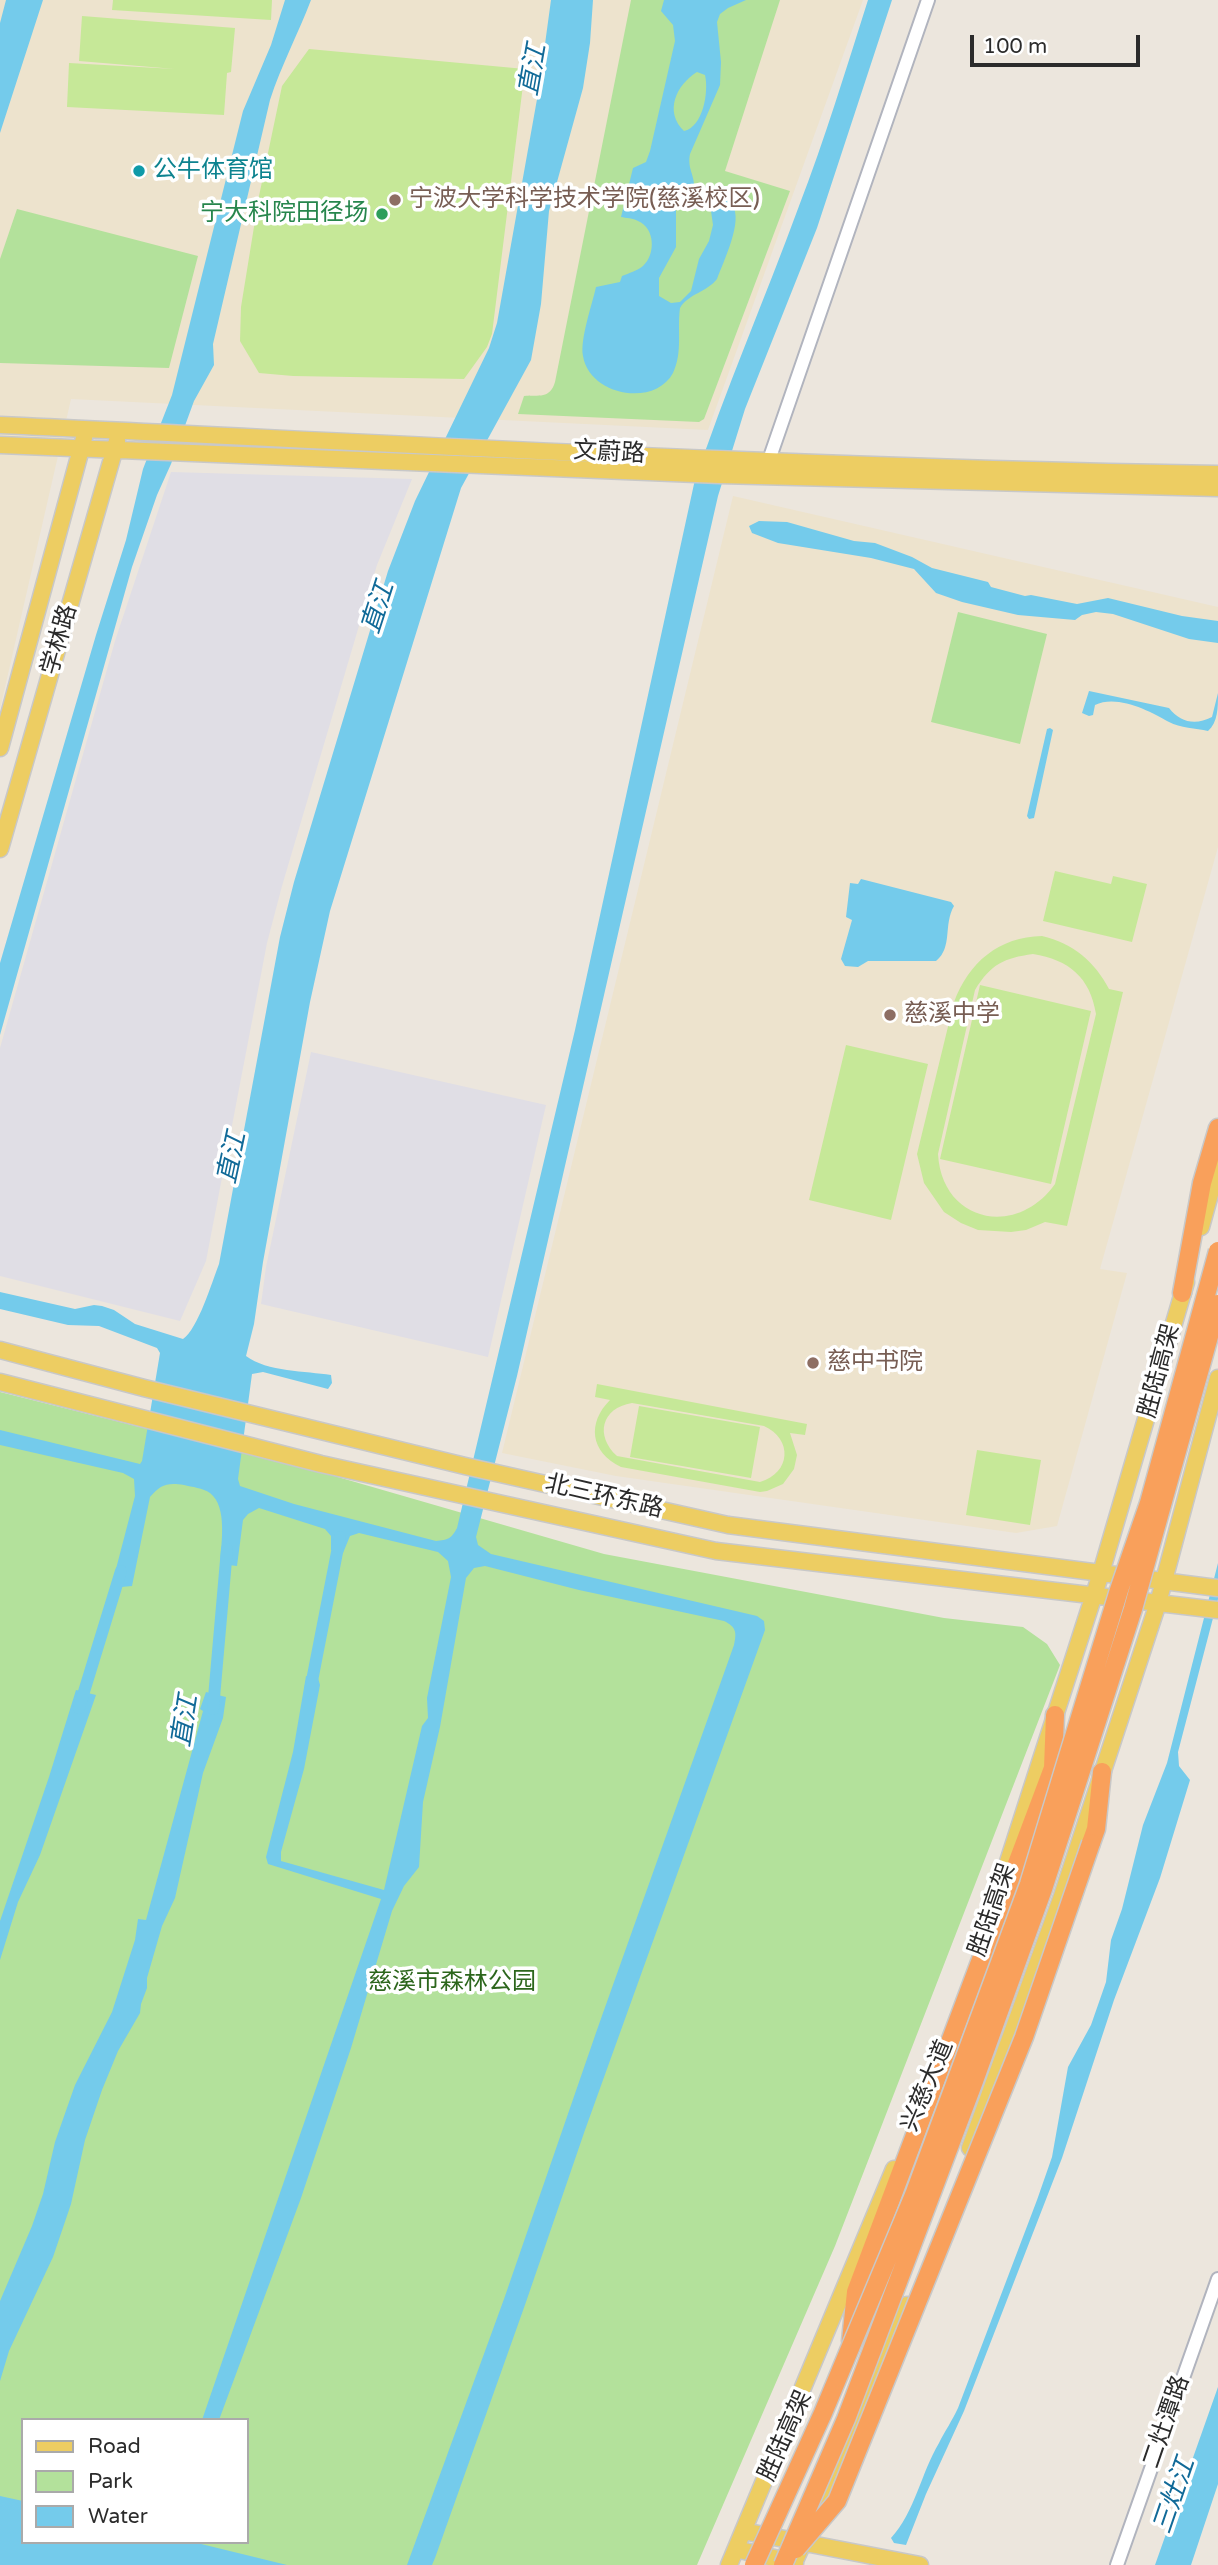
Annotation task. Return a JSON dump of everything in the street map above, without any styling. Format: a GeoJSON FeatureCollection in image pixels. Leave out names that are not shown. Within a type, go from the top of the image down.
{"type":"FeatureCollection","features":[{"type":"Feature","properties":{"kind":"highway"},"geometry":{"type":"LineString","coordinates":[[1182,1293],[1202,1183],[1218,1128]]}},
{"type":"Feature","properties":{"kind":"highway","name":"胜陆高架"},"geometry":{"type":"LineString","coordinates":[[754,2565],[823,2413],[946,2111],[1029,1884],[1119,1590],[1149,1503],[1218,1251]]}},
{"type":"Feature","properties":{"kind":"highway","name":"胜陆高架"},"geometry":{"type":"LineString","coordinates":[[783,2565],[846,2419],[974,2081],[1043,1889],[1133,1609],[1218,1304]]}},
{"type":"Feature","properties":{"kind":"highway"},"geometry":{"type":"LineString","coordinates":[[850,2348],[856,2292],[1053,1768],[1055,1715]]}},
{"type":"Feature","properties":{"kind":"highway"},"geometry":{"type":"LineString","coordinates":[[783,2565],[837,2501],[1024,2037],[1096,1829],[1102,1772]]}},
{"type":"Feature","properties":{"kind":"main road","name":"文蔚路"},"geometry":{"type":"LineString","coordinates":[[0,425],[496,448],[728,467],[769,460],[1218,474]]}},
{"type":"Feature","properties":{"kind":"main road","name":"学林路"},"geometry":{"type":"LineString","coordinates":[[0,748],[86,429]]}},
{"type":"Feature","properties":{"kind":"main road","name":"学林路"},"geometry":{"type":"LineString","coordinates":[[0,849],[120,430]]}},
{"type":"Feature","properties":{"kind":"main road","name":"文蔚路"},"geometry":{"type":"LineString","coordinates":[[0,444],[489,465],[728,467],[1218,488]]}},
{"type":"Feature","properties":{"kind":"main road","name":"兴慈大道"},"geometry":{"type":"LineString","coordinates":[[729,2565],[959,2014],[1101,1573],[1218,1165]]}},
{"type":"Feature","properties":{"kind":"main road","name":"北三环东路"},"geometry":{"type":"LineString","coordinates":[[0,1350],[466,1466],[727,1525],[1218,1588]]}},
{"type":"Feature","properties":{"kind":"main road"},"geometry":{"type":"LineString","coordinates":[[793,2565],[856,2427],[952,2196],[1062,1896],[1158,1603],[1218,1378]]}},
{"type":"Feature","properties":{"kind":"main road","name":"北三环东路"},"geometry":{"type":"LineString","coordinates":[[0,1382],[321,1464],[716,1551],[1218,1610]]}},
{"type":"Feature","properties":{"kind":"main road"},"geometry":{"type":"LineString","coordinates":[[743,2531],[920,2565]]}},
{"type":"Feature","properties":{"kind":"main road"},"geometry":{"type":"LineString","coordinates":[[736,2549],[803,2565]]}},
{"type":"Feature","properties":{"kind":"street"},"geometry":{"type":"LineString","coordinates":[[769,460],[928,0]]}},
{"type":"Feature","properties":{"kind":"street","name":"二灶潭路"},"geometry":{"type":"LineString","coordinates":[[1117,2565],[1218,2279]]}},
{"type":"Feature","properties":{"kind":"shaded area","name":"宁波大学科学技术学院(慈溪校区)"},"geometry":{"type":"Polygon","coordinates":[[[0,0],[863,0],[708,430],[71,399],[0,709],[0,0]]]}},
{"type":"Feature","properties":{"kind":"shaded area"},"geometry":{"type":"Polygon","coordinates":[[[171,472],[412,479],[377,565],[282,886],[267,943],[206,1261],[180,1321],[0,1276],[0,1048],[115,641],[171,472]]]}},
{"type":"Feature","properties":{"kind":"shaded area","name":"慈溪中学"},"geometry":{"type":"Polygon","coordinates":[[[733,496],[1218,607],[1218,847],[1100,1269],[1127,1273],[1057,1526],[1016,1533],[616,1476],[502,1453],[733,496]]]}},
{"type":"Feature","properties":{"kind":"shaded area"},"geometry":{"type":"Polygon","coordinates":[[[311,1052],[546,1105],[488,1357],[261,1304],[266,1267],[311,1052]]]}},
{"type":"Feature","properties":{"kind":"green space"},"geometry":{"type":"Polygon","coordinates":[[[113,0],[272,0],[271,20],[112,10],[113,0]]]}},
{"type":"Feature","properties":{"kind":"green space"},"geometry":{"type":"Polygon","coordinates":[[[631,0],[780,0],[725,171],[790,191],[704,419],[699,422],[518,414],[524,396],[547,394],[555,382],[631,0]]]}},
{"type":"Feature","properties":{"kind":"green space"},"geometry":{"type":"Polygon","coordinates":[[[82,16],[235,28],[231,72],[227,73],[224,115],[67,107],[69,63],[175,69],[79,61],[82,16]]]}},
{"type":"Feature","properties":{"kind":"green space","name":"宁大科院田径场"},"geometry":{"type":"Polygon","coordinates":[[[309,49],[525,69],[492,334],[487,347],[464,379],[259,373],[240,341],[241,307],[259,196],[282,86],[309,49]]]}},
{"type":"Feature","properties":{"kind":"green space"},"geometry":{"type":"Polygon","coordinates":[[[17,209],[198,256],[169,368],[0,363],[0,259],[17,209]]]}},
{"type":"Feature","properties":{"kind":"green space"},"geometry":{"type":"Polygon","coordinates":[[[958,612],[1047,634],[1020,744],[931,722],[958,612]]]}},
{"type":"Feature","properties":{"kind":"green space"},"geometry":{"type":"Polygon","coordinates":[[[1055,871],[1111,884],[1113,876],[1147,884],[1132,942],[1043,921],[1055,871]]]}},
{"type":"Feature","properties":{"kind":"green space"},"geometry":{"type":"Polygon","coordinates":[[[1042,936],[1064,943],[1090,962],[1109,989],[1123,992],[1067,1226],[1045,1222],[1026,1230],[1011,1232],[978,1230],[944,1212],[924,1183],[917,1154],[954,1002],[960,988],[987,954],[1026,937],[1042,936]],[[1033,954],[1006,960],[993,968],[975,990],[938,1154],[943,1177],[953,1195],[967,1208],[984,1215],[1002,1216],[1021,1212],[1039,1201],[1055,1184],[1096,1014],[1089,990],[1076,972],[1046,957],[1033,954]]]}},
{"type":"Feature","properties":{"kind":"green space"},"geometry":{"type":"Polygon","coordinates":[[[980,985],[1091,1011],[1051,1184],[940,1159],[980,985]]]}},
{"type":"Feature","properties":{"kind":"green space"},"geometry":{"type":"Polygon","coordinates":[[[846,1045],[928,1064],[891,1220],[809,1200],[846,1045]]]}},
{"type":"Feature","properties":{"kind":"green space"},"geometry":{"type":"Polygon","coordinates":[[[597,1384],[807,1424],[805,1435],[790,1433],[797,1455],[794,1469],[783,1484],[760,1492],[621,1467],[611,1461],[598,1445],[595,1427],[610,1400],[595,1397],[597,1384]],[[632,1403],[613,1411],[605,1424],[604,1432],[610,1448],[617,1456],[760,1482],[778,1471],[784,1456],[780,1439],[764,1426],[632,1403]]]}},
{"type":"Feature","properties":{"kind":"green space","name":"慈溪市森林公园"},"geometry":{"type":"Polygon","coordinates":[[[0,1392],[324,1473],[604,1554],[944,1618],[1023,1627],[1047,1644],[1060,1665],[835,2246],[697,2565],[0,2565],[0,1392]]]}},
{"type":"Feature","properties":{"kind":"green space"},"geometry":{"type":"Polygon","coordinates":[[[639,1406],[760,1427],[751,1478],[630,1457],[639,1406]]]}},
{"type":"Feature","properties":{"kind":"green space"},"geometry":{"type":"Polygon","coordinates":[[[977,1450],[1041,1460],[1030,1525],[966,1515],[977,1450]]]}},
{"type":"Feature","properties":{"kind":"water"},"geometry":{"type":"Polygon","coordinates":[[[6,0],[43,0],[0,133],[0,23],[6,0]]]}},
{"type":"Feature","properties":{"kind":"water"},"geometry":{"type":"Polygon","coordinates":[[[285,0],[311,0],[270,100],[213,344],[214,365],[194,401],[132,567],[0,1035],[0,963],[126,540],[143,469],[172,395],[243,111],[271,45],[285,0]]]}},
{"type":"Feature","properties":{"kind":"water"},"geometry":{"type":"Polygon","coordinates":[[[551,0],[593,0],[583,88],[549,211],[541,304],[531,360],[461,488],[330,911],[310,1002],[254,1324],[246,1356],[276,1368],[331,1375],[332,1383],[328,1389],[263,1372],[252,1374],[238,1479],[240,1486],[294,1504],[436,1541],[449,1538],[457,1528],[575,1030],[694,484],[809,181],[868,0],[892,0],[817,228],[745,409],[718,496],[517,1376],[476,1537],[478,1545],[491,1554],[757,1616],[764,1621],[765,1630],[435,2558],[432,2565],[407,2565],[504,2299],[734,1645],[735,1630],[724,1621],[579,1590],[485,1566],[474,1568],[466,1578],[440,1727],[423,1802],[419,1867],[404,1886],[392,1911],[351,2048],[301,2198],[220,2418],[203,2418],[381,1899],[268,1864],[266,1857],[293,1752],[306,1676],[318,1678],[320,1685],[304,1769],[281,1852],[281,1861],[384,1890],[422,1726],[428,1718],[427,1698],[451,1577],[448,1561],[438,1552],[359,1533],[350,1536],[343,1553],[331,1550],[331,1536],[325,1529],[259,1508],[243,1520],[237,1566],[220,1564],[222,1526],[216,1499],[204,1490],[168,1484],[150,1497],[132,1586],[111,1588],[135,1496],[134,1479],[123,1473],[0,1445],[0,1430],[140,1464],[160,1353],[157,1348],[99,1326],[68,1325],[0,1309],[0,1292],[75,1309],[102,1306],[114,1310],[135,1324],[183,1339],[194,1326],[204,1304],[219,1264],[280,937],[294,882],[388,571],[415,501],[489,348],[497,323],[539,88],[551,0]]]}},
{"type":"Feature","properties":{"kind":"water"},"geometry":{"type":"Polygon","coordinates":[[[664,0],[746,0],[720,14],[717,22],[720,85],[690,154],[689,164],[694,188],[676,202],[676,247],[659,278],[659,296],[671,303],[680,302],[691,291],[699,259],[709,241],[713,225],[710,204],[713,197],[719,195],[731,204],[736,220],[717,279],[688,299],[680,308],[679,349],[673,373],[664,384],[652,391],[623,392],[609,388],[597,380],[588,369],[583,356],[583,341],[596,287],[620,282],[622,276],[636,271],[647,261],[652,248],[648,229],[644,224],[621,217],[633,168],[646,162],[650,151],[675,41],[673,25],[661,11],[664,0]],[[697,72],[690,77],[675,99],[675,116],[684,131],[696,123],[703,108],[705,75],[697,72]]]}},
{"type":"Feature","properties":{"kind":"water"},"geometry":{"type":"Polygon","coordinates":[[[759,521],[787,522],[854,541],[875,543],[932,568],[988,582],[991,587],[1025,596],[1077,604],[1108,598],[1182,616],[1218,621],[1218,643],[1189,639],[1113,614],[1096,612],[1082,615],[1075,620],[1018,615],[962,602],[936,593],[914,569],[871,558],[778,543],[752,533],[749,526],[759,521]]]}},
{"type":"Feature","properties":{"kind":"water"},"geometry":{"type":"Polygon","coordinates":[[[1089,691],[1169,708],[1178,717],[1194,722],[1212,717],[1218,693],[1217,714],[1208,731],[1173,724],[1143,709],[1113,701],[1095,705],[1093,715],[1089,716],[1082,713],[1089,691]]]}},
{"type":"Feature","properties":{"kind":"water"},"geometry":{"type":"Polygon","coordinates":[[[1047,729],[1053,730],[1034,818],[1029,819],[1027,816],[1047,729]]]}},
{"type":"Feature","properties":{"kind":"water"},"geometry":{"type":"Polygon","coordinates":[[[861,879],[951,902],[954,906],[946,942],[936,961],[868,961],[858,967],[845,966],[841,959],[852,920],[846,917],[850,883],[858,884],[861,879]]]}},
{"type":"Feature","properties":{"kind":"water"},"geometry":{"type":"Polygon","coordinates":[[[1218,1563],[1218,1599],[1178,1752],[1179,1766],[1190,1780],[1160,1878],[1114,2000],[1062,2158],[964,2411],[906,2545],[894,2543],[891,2538],[906,2516],[933,2455],[958,2408],[1052,2157],[1068,2067],[1091,2025],[1106,1982],[1111,1940],[1122,1909],[1143,1825],[1167,1763],[1218,1563]]]}},
{"type":"Feature","properties":{"kind":"water"},"geometry":{"type":"Polygon","coordinates":[[[76,1690],[96,1695],[40,1855],[18,1902],[0,1960],[0,1921],[76,1690]]]}},
{"type":"Feature","properties":{"kind":"water"},"geometry":{"type":"Polygon","coordinates":[[[206,1692],[226,1697],[223,1718],[203,1773],[175,1898],[162,1926],[140,2013],[118,2051],[85,2140],[71,2204],[53,2257],[9,2351],[0,2381],[0,2301],[32,2226],[43,2194],[55,2142],[75,2085],[112,2012],[135,1940],[138,1919],[146,1920],[206,1692]]]}},
{"type":"Feature","properties":{"kind":"water"},"geometry":{"type":"Polygon","coordinates":[[[1218,2387],[1218,2484],[1191,2565],[1155,2565],[1218,2387]]]}},
{"type":"Feature","properties":{"kind":"water"},"geometry":{"type":"Polygon","coordinates":[[[0,2496],[21,2501],[21,2544],[201,2544],[287,2565],[0,2565],[0,2496]]]}},
{"type":"Feature","properties":{"kind":"waterway"},"geometry":{"type":"LineString","coordinates":[[310,1691],[340,1537]]}},
{"type":"Feature","properties":{"kind":"waterway","name":"直江"},"geometry":{"type":"LineString","coordinates":[[213,1709],[227,1549]]}},
{"type":"Feature","properties":{"kind":"waterway"},"geometry":{"type":"LineString","coordinates":[[79,1708],[121,1571]]}},
{"type":"Feature","properties":{"kind":"place","name":"公牛体育馆"},"geometry":{"type":"Point","coordinates":[139,171]}},
{"type":"Feature","properties":{"kind":"place","name":"宁波大学科学技术学院(慈溪校区)"},"geometry":{"type":"Point","coordinates":[395,200]}},
{"type":"Feature","properties":{"kind":"place","name":"宁大科院田径场"},"geometry":{"type":"Point","coordinates":[382,214]}},
{"type":"Feature","properties":{"kind":"place","name":"慈溪中学"},"geometry":{"type":"Point","coordinates":[890,1015]}},
{"type":"Feature","properties":{"kind":"place","name":"慈中书院"},"geometry":{"type":"Point","coordinates":[813,1363]}},
{"type":"Feature","properties":{"kind":"water label","name":"三灶江"},"geometry":{"type":"Point","coordinates":[1175,2496]}}]}
